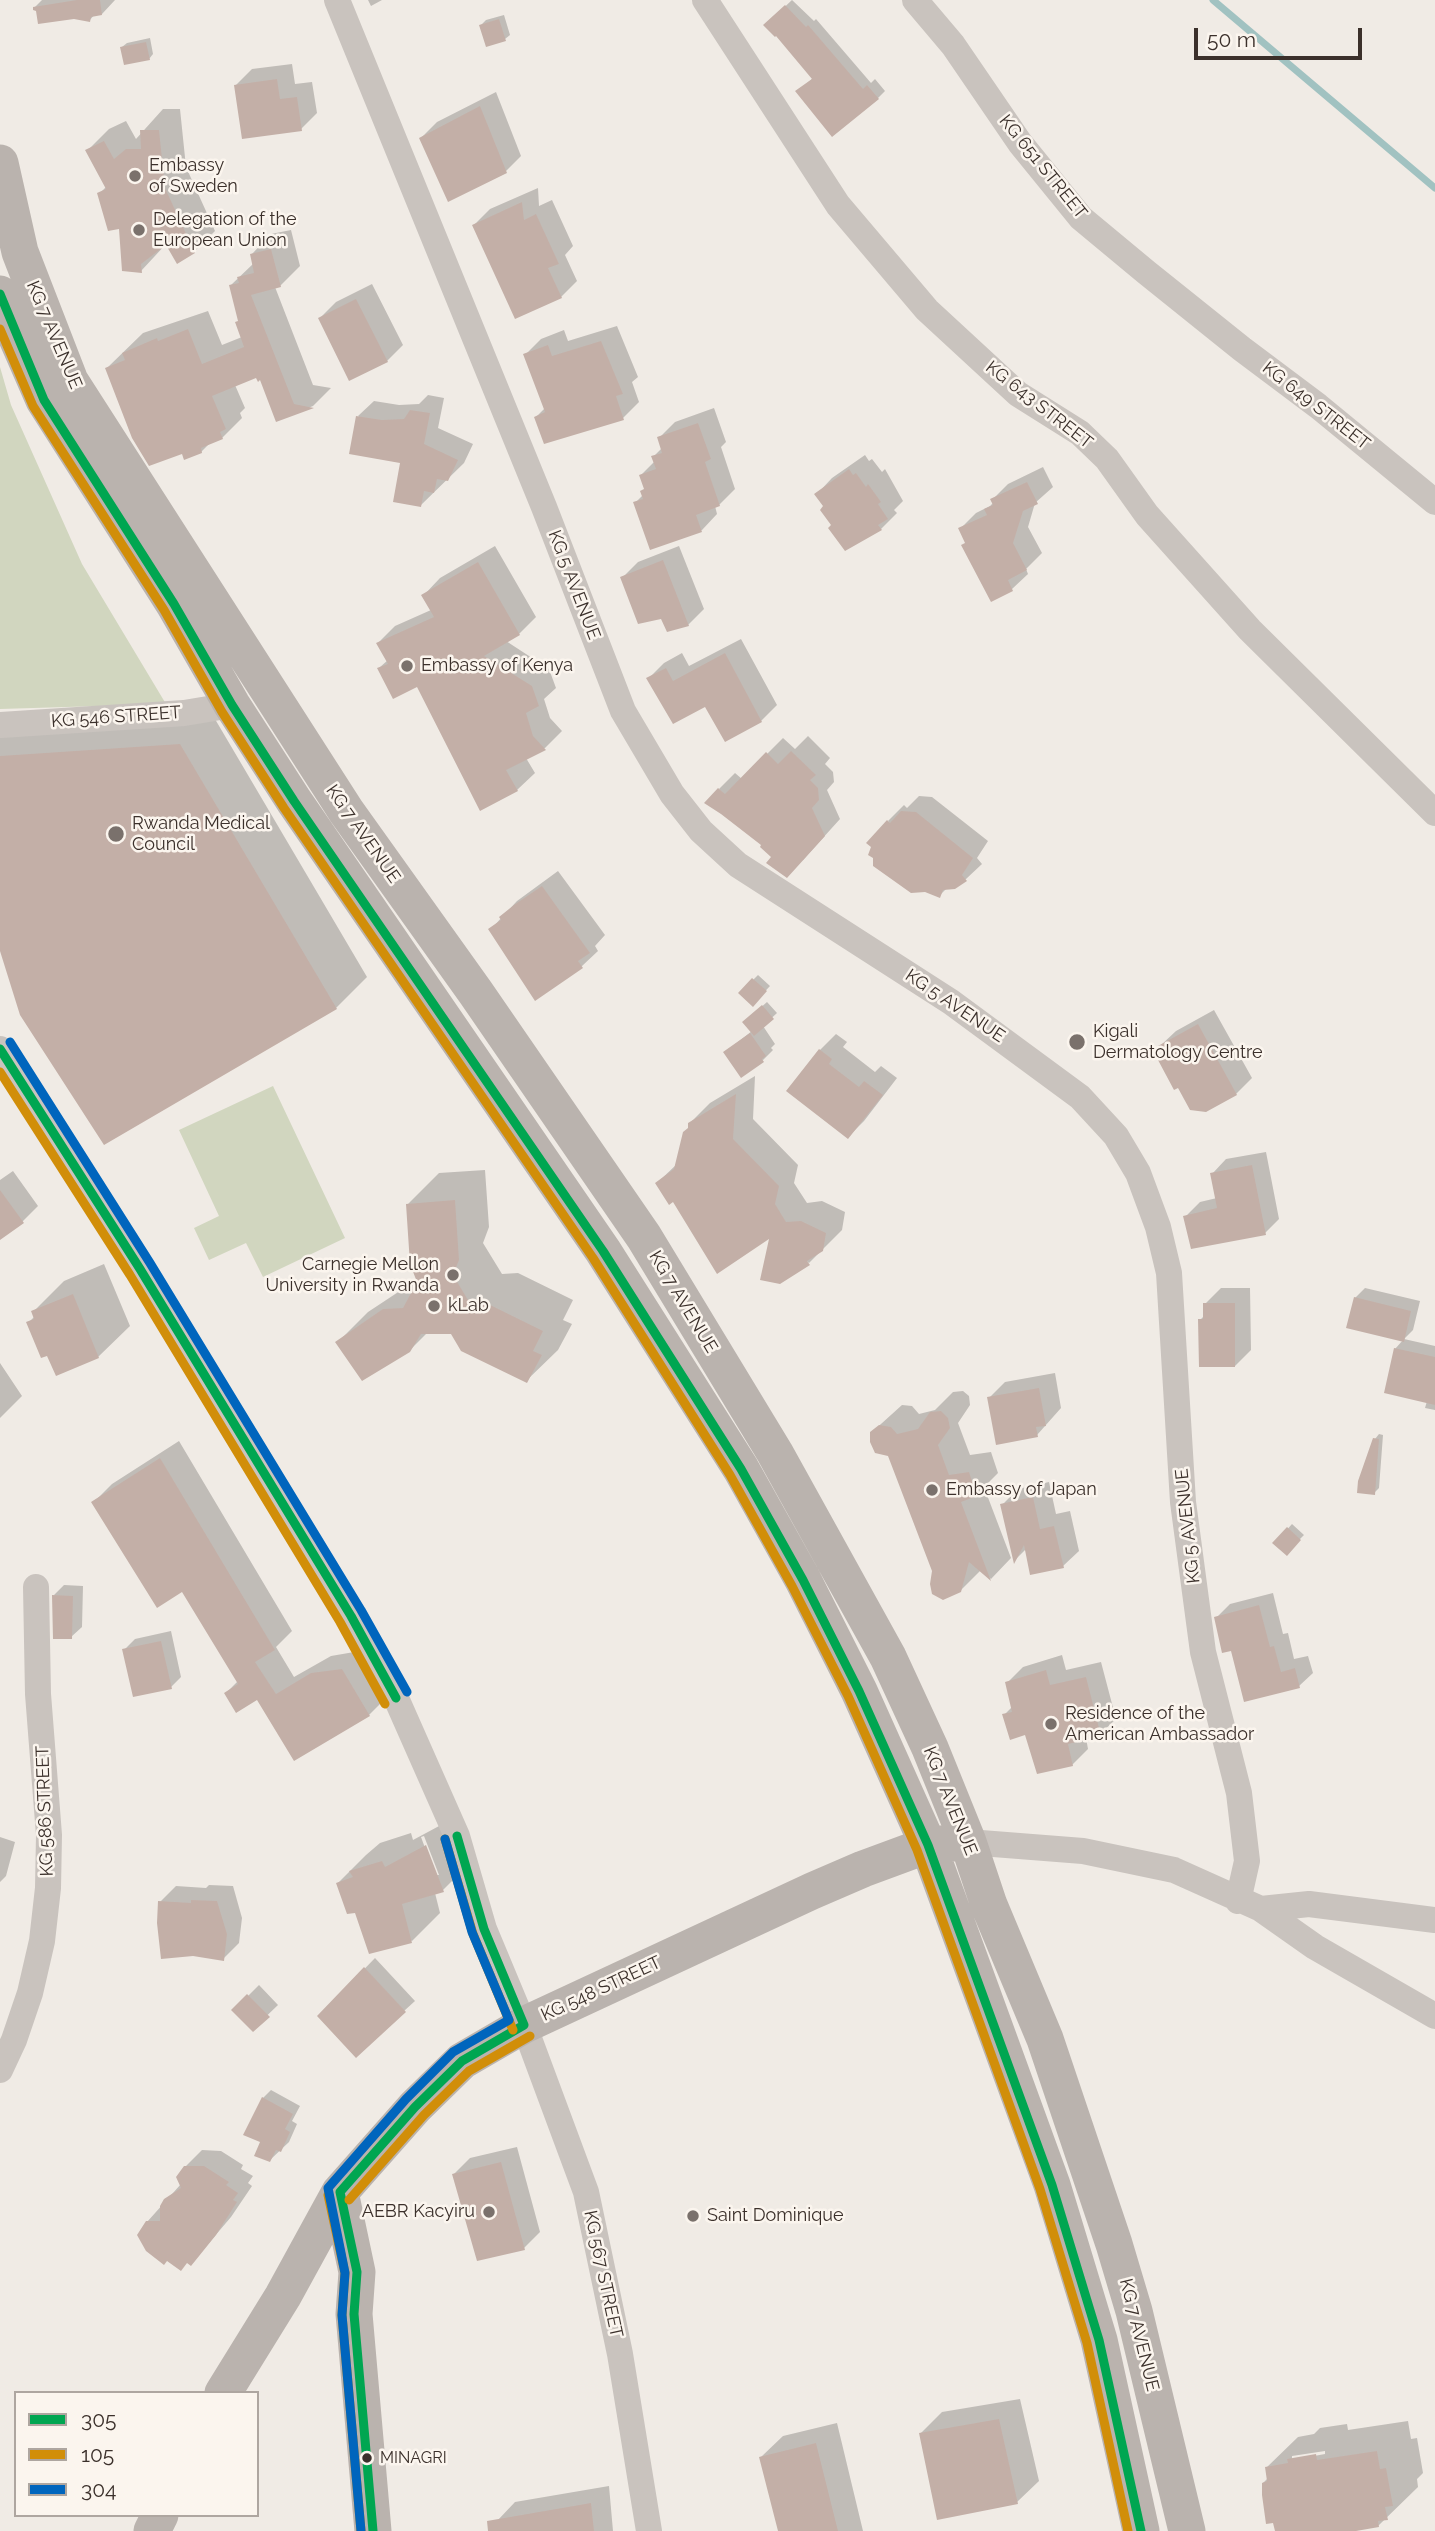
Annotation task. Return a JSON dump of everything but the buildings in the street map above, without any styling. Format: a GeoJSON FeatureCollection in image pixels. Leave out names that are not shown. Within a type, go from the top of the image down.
{"type":"FeatureCollection","features":[{"type":"Feature","properties":{"kind":"main road","name":"KG 7 AVENUE"},"geometry":{"type":"LineString","coordinates":[[0,163],[20,252],[69,381],[346,811],[644,1237],[775,1453],[840,1567],[893,1668],[930,1748],[968,1842],[989,1905],[1045,2039],[1134,2311],[1187,2531]]}},
{"type":"Feature","properties":{"kind":"main road","name":"KG 7 AVENUE"},"geometry":{"type":"LineString","coordinates":[[0,294],[44,400],[174,604],[232,705],[294,801],[603,1251],[741,1469],[803,1580],[859,1691],[928,1845],[1052,2185],[1099,2340],[1141,2531]]}},
{"type":"Feature","properties":{"kind":"main road","name":"KG 548 STREET"},"geometry":{"type":"LineString","coordinates":[[224,2391],[284,2296],[340,2192],[415,2107],[462,2061],[524,2025],[863,1868],[928,1845],[968,1842]]}},
{"type":"Feature","properties":{"kind":"main road"},"geometry":{"type":"LineString","coordinates":[[340,2192],[357,2272],[354,2314],[373,2531]]}},
{"type":"Feature","properties":{"kind":"street","name":"KG 5 AVENUE"},"geometry":{"type":"LineString","coordinates":[[337,0],[529,470],[623,711],[672,794],[701,831],[738,865],[951,1002],[1080,1097],[1116,1136],[1138,1173],[1158,1227],[1169,1273],[1185,1516],[1203,1652],[1239,1793],[1250,1905]]}},
{"type":"Feature","properties":{"kind":"street","name":"KG 643 STREET"},"geometry":{"type":"LineString","coordinates":[[705,0],[838,205],[927,310],[1018,394],[1080,433],[1107,459],[1147,516],[1251,630],[1435,813]]}},
{"type":"Feature","properties":{"kind":"street","name":"KG 651 STREET"},"geometry":{"type":"LineString","coordinates":[[915,0],[953,45],[1020,143],[1082,218],[1196,311]]}},
{"type":"Feature","properties":{"kind":"street","name":"KG 649 STREET"},"geometry":{"type":"LineString","coordinates":[[1196,311],[1435,502]]}},
{"type":"Feature","properties":{"kind":"street","name":"KG 546 STREET"},"geometry":{"type":"LineString","coordinates":[[0,725],[184,712],[232,705]]}},
{"type":"Feature","properties":{"kind":"street","name":"KG 567 STREET"},"geometry":{"type":"LineString","coordinates":[[0,1049],[140,1269],[351,1616],[396,1698],[457,1836],[484,1929],[524,2025],[586,2192],[620,2354],[649,2531]]}},
{"type":"Feature","properties":{"kind":"street","name":"KG 586 STREET"},"geometry":{"type":"LineString","coordinates":[[0,2070],[14,2040],[30,1993],[42,1941],[48,1888],[50,1835],[38,1694],[36,1587]]}},
{"type":"Feature","properties":{"kind":"street"},"geometry":{"type":"LineString","coordinates":[[968,1842],[1105,1854],[1174,1870],[1250,1905],[1315,1947],[1435,2016]]}},
{"type":"Feature","properties":{"kind":"street"},"geometry":{"type":"LineString","coordinates":[[1250,1905],[1310,1905],[1435,1920]]}},
{"type":"Feature","properties":{"kind":"green space"},"geometry":{"type":"Polygon","coordinates":[[[0,367],[11,405],[82,564],[166,704],[0,709],[0,367]]]}},
{"type":"Feature","properties":{"kind":"green space"},"geometry":{"type":"Polygon","coordinates":[[[273,1086],[345,1238],[263,1277],[246,1243],[209,1260],[194,1228],[219,1216],[179,1130],[273,1086]]]}},
{"type":"Feature","properties":{"kind":"waterway"},"geometry":{"type":"LineString","coordinates":[[1213,0],[1435,188]]}},
{"type":"Feature","properties":{"kind":"transit line","name":"305"},"geometry":{"type":"LineString","coordinates":[[0,294],[44,400],[174,604],[232,705],[294,801],[603,1251],[741,1469],[803,1580],[859,1691],[928,1845],[1052,2185],[1099,2340],[1141,2531]]}},
{"type":"Feature","properties":{"kind":"transit line","name":"105"},"geometry":{"type":"LineString","coordinates":[[0,329],[33,406],[164,610],[222,712],[284,808],[593,1258],[730,1475],[792,1586],[848,1696],[917,1850],[1040,2189],[1087,2343],[1128,2531]]}},
{"type":"Feature","properties":{"kind":"transit line","name":"304"},"geometry":{"type":"LineString","coordinates":[[10,1042],[150,1263],[361,1610],[407,1692]]}},
{"type":"Feature","properties":{"kind":"transit line","name":"305"},"geometry":{"type":"LineString","coordinates":[[0,1049],[140,1269],[351,1616],[396,1698]]}},
{"type":"Feature","properties":{"kind":"transit line","name":"105"},"geometry":{"type":"LineString","coordinates":[[0,1072],[130,1275],[340,1622],[385,1704]]}},
{"type":"Feature","properties":{"kind":"transit line","name":"305"},"geometry":{"type":"LineString","coordinates":[[457,1836],[484,1929],[524,2025]]}},
{"type":"Feature","properties":{"kind":"transit line","name":"105"},"geometry":{"type":"LineString","coordinates":[[445,1839],[473,1934],[513,2030]]}},
{"type":"Feature","properties":{"kind":"transit line","name":"304"},"geometry":{"type":"LineString","coordinates":[[361,2531],[342,2315],[345,2273],[328,2188],[406,2099],[453,2052],[509,2020],[472,1932],[445,1839]]}},
{"type":"Feature","properties":{"kind":"transit line","name":"305"},"geometry":{"type":"LineString","coordinates":[[340,2192],[415,2107],[462,2061],[524,2025]]}},
{"type":"Feature","properties":{"kind":"transit line","name":"105"},"geometry":{"type":"LineString","coordinates":[[349,2200],[424,2115],[469,2071],[530,2036]]}},
{"type":"Feature","properties":{"kind":"transit line","name":"305"},"geometry":{"type":"LineString","coordinates":[[340,2192],[357,2272],[354,2314],[373,2531]]}},
{"type":"Feature","properties":{"kind":"transit line","name":"105"},"geometry":{"type":"LineString","coordinates":[[328,2195],[345,2273],[342,2315],[361,2531]]}},
{"type":"Feature","properties":{"kind":"place","name":"Embassy of Sweden"},"geometry":{"type":"Point","coordinates":[135,176]}},
{"type":"Feature","properties":{"kind":"place","name":"Delegation of the European Union"},"geometry":{"type":"Point","coordinates":[139,230]}},
{"type":"Feature","properties":{"kind":"place","name":"Embassy of Kenya"},"geometry":{"type":"Point","coordinates":[407,666]}},
{"type":"Feature","properties":{"kind":"place","name":"Rwanda Medical Council"},"geometry":{"type":"Point","coordinates":[116,834]}},
{"type":"Feature","properties":{"kind":"place","name":"Kigali Dermatology Centre"},"geometry":{"type":"Point","coordinates":[1077,1042]}},
{"type":"Feature","properties":{"kind":"place","name":"Carnegie Mellon University in Rwanda"},"geometry":{"type":"Point","coordinates":[453,1275]}},
{"type":"Feature","properties":{"kind":"place","name":"kLab"},"geometry":{"type":"Point","coordinates":[434,1306]}},
{"type":"Feature","properties":{"kind":"place","name":"Embassy of Japan"},"geometry":{"type":"Point","coordinates":[932,1490]}},
{"type":"Feature","properties":{"kind":"place","name":"Residence of the American Ambassador"},"geometry":{"type":"Point","coordinates":[1051,1724]}},
{"type":"Feature","properties":{"kind":"place","name":"AEBR Kacyiru"},"geometry":{"type":"Point","coordinates":[489,2212]}},
{"type":"Feature","properties":{"kind":"place","name":"Saint Dominique"},"geometry":{"type":"Point","coordinates":[693,2216]}},
{"type":"Feature","properties":{"kind":"place","name":"MINAGRI"},"geometry":{"type":"Point","coordinates":[367,2458]}}]}
